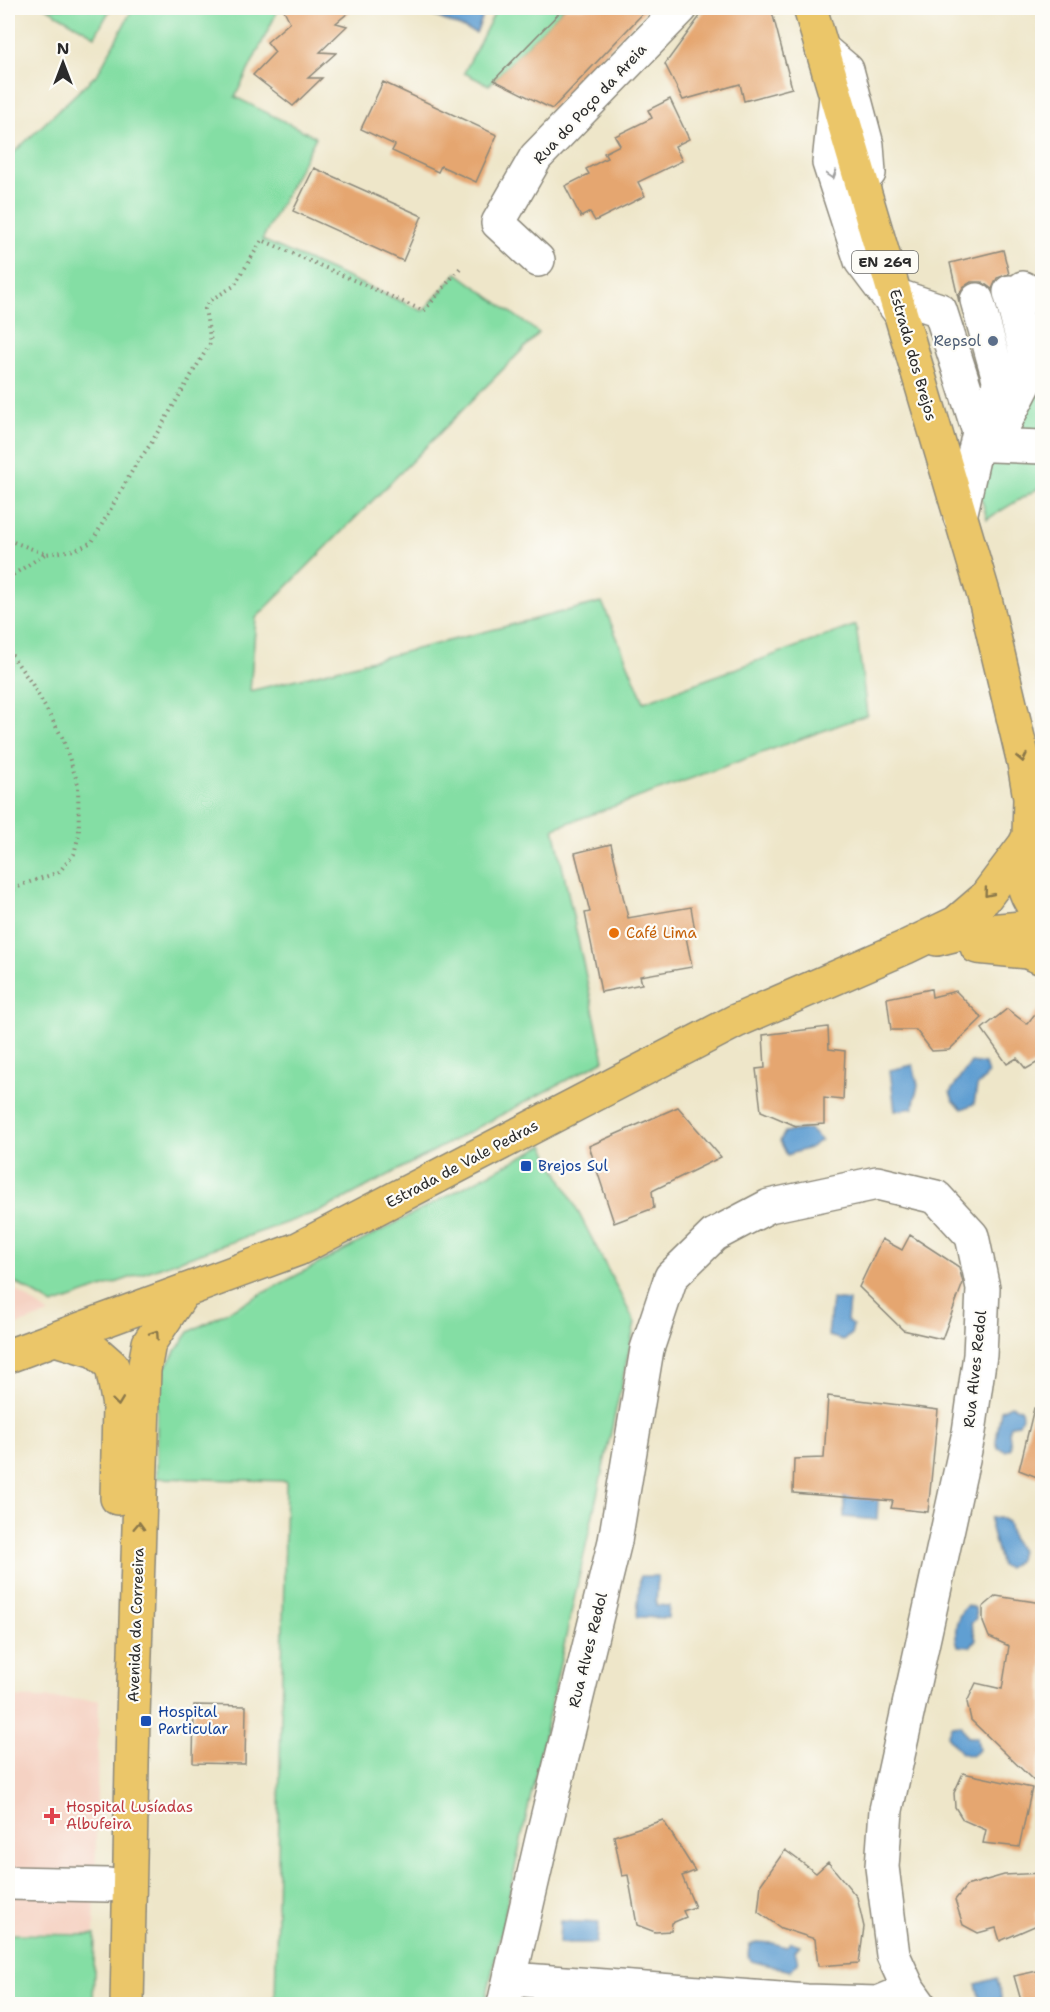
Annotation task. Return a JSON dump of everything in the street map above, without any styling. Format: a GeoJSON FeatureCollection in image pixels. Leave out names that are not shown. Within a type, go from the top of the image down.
{"type":"FeatureCollection","features":[{"type":"Feature","properties":{"kind":"main road","name":"Estrada dos Brejos"},"geometry":{"type":"LineString","coordinates":[[810,8],[871,214],[974,299],[960,517],[985,599],[1024,763],[1030,798],[1032,833]]}},
{"type":"Feature","properties":{"kind":"main road","name":"Estrada dos Brejos"},"geometry":{"type":"LineString","coordinates":[[985,599],[1031,717],[1042,735]]}},
{"type":"Feature","properties":{"kind":"main road","name":"EN 269"},"geometry":{"type":"LineString","coordinates":[[1032,833],[1021,878],[1029,901],[1042,918]]}},
{"type":"Feature","properties":{"kind":"main road","name":"Estrada de Vale Pedras"},"geometry":{"type":"LineString","coordinates":[[8,1356],[298,1250],[736,1021],[956,923],[984,898],[1032,833]]}},
{"type":"Feature","properties":{"kind":"main road","name":"Estrada de Vale Pedras"},"geometry":{"type":"LineString","coordinates":[[906,947],[957,934],[1042,926]]}},
{"type":"Feature","properties":{"kind":"main road"},"geometry":{"type":"LineString","coordinates":[[906,947],[987,946],[1027,952],[1042,958]]}},
{"type":"Feature","properties":{"kind":"main road","name":"Avenida da Correeira"},"geometry":{"type":"LineString","coordinates":[[127,2004],[133,1706],[144,1370],[149,1343],[183,1292]]}},
{"type":"Feature","properties":{"kind":"main road","name":"Avenida da Correeira"},"geometry":{"type":"LineString","coordinates":[[55,1339],[95,1351],[112,1366],[119,1406],[107,2004]]}},
{"type":"Feature","properties":{"kind":"street","name":"Rua do Poço da Areia"},"geometry":{"type":"LineString","coordinates":[[538,260],[498,223],[536,157],[681,8]]}},
{"type":"Feature","properties":{"kind":"street"},"geometry":{"type":"LineString","coordinates":[[822,49],[847,70],[867,145],[871,214]]}},
{"type":"Feature","properties":{"kind":"street"},"geometry":{"type":"LineString","coordinates":[[836,96],[829,163],[861,261],[974,299],[1038,360],[1015,403],[986,438]]}},
{"type":"Feature","properties":{"kind":"street"},"geometry":{"type":"LineString","coordinates":[[974,299],[1013,365],[1015,403]]}},
{"type":"Feature","properties":{"kind":"street"},"geometry":{"type":"LineString","coordinates":[[960,517],[968,484],[986,438],[999,379],[974,299]]}},
{"type":"Feature","properties":{"kind":"street"},"geometry":{"type":"LineString","coordinates":[[986,438],[1042,447]]}},
{"type":"Feature","properties":{"kind":"street","name":"Rua Alves Redol"},"geometry":{"type":"LineString","coordinates":[[508,1992],[542,1839],[615,1541],[647,1349],[671,1277],[714,1235],[769,1206],[877,1183],[936,1197],[972,1236],[983,1288],[980,1355],[969,1432],[886,1810],[882,1867],[886,1910],[893,1955],[914,1997]]}},
{"type":"Feature","properties":{"kind":"street"},"geometry":{"type":"LineString","coordinates":[[8,1883],[109,1885]]}},
{"type":"Feature","properties":{"kind":"street"},"geometry":{"type":"LineString","coordinates":[[508,1992],[855,2003],[878,2003],[914,1997]]}},
{"type":"Feature","properties":{"kind":"path"},"geometry":{"type":"LineString","coordinates":[[8,578],[45,554],[75,550],[92,542],[135,466],[150,446],[211,342],[205,309],[209,301],[234,286],[262,240],[424,311],[461,267]]}},
{"type":"Feature","properties":{"kind":"path"},"geometry":{"type":"LineString","coordinates":[[8,540],[45,554]]}},
{"type":"Feature","properties":{"kind":"path"},"geometry":{"type":"LineString","coordinates":[[8,650],[32,684],[62,737],[78,784],[79,834],[74,854],[59,872],[24,884],[8,893]]}},
{"type":"Feature","properties":{"kind":"shaded area"},"geometry":{"type":"Polygon","coordinates":[[[8,1284],[49,1314],[8,1328],[8,1284]]]}},
{"type":"Feature","properties":{"kind":"shaded area","name":"Hospital Lusíadas Albufeira"},"geometry":{"type":"Polygon","coordinates":[[[8,1697],[99,1700],[94,1934],[8,1932],[8,1697]]]}},
{"type":"Feature","properties":{"kind":"green space"},"geometry":{"type":"Polygon","coordinates":[[[46,8],[111,8],[95,36],[46,8]]]}},
{"type":"Feature","properties":{"kind":"green space"},"geometry":{"type":"Polygon","coordinates":[[[133,8],[279,8],[235,97],[316,137],[262,240],[423,311],[457,273],[539,333],[256,618],[250,691],[602,602],[644,702],[856,625],[867,715],[554,828],[604,1060],[325,1209],[53,1305],[8,1278],[8,158],[98,73],[133,8]]]}},
{"type":"Feature","properties":{"kind":"green space"},"geometry":{"type":"Polygon","coordinates":[[[497,8],[564,8],[489,85],[464,73],[497,8]]]}},
{"type":"Feature","properties":{"kind":"green space"},"geometry":{"type":"Polygon","coordinates":[[[1042,386],[1042,441],[1008,430],[1025,406],[1042,386]]]}},
{"type":"Feature","properties":{"kind":"green space"},"geometry":{"type":"Polygon","coordinates":[[[1009,454],[1042,455],[1042,486],[987,519],[978,486],[990,466],[1009,454]]]}},
{"type":"Feature","properties":{"kind":"green space"},"geometry":{"type":"Polygon","coordinates":[[[544,1145],[635,1323],[485,2004],[275,2004],[286,1481],[157,1478],[157,1378],[189,1332],[544,1145]]]}},
{"type":"Feature","properties":{"kind":"green space"},"geometry":{"type":"Polygon","coordinates":[[[8,1934],[95,1935],[93,2004],[8,2004],[8,1934]]]}},
{"type":"Feature","properties":{"kind":"water"},"geometry":{"type":"Polygon","coordinates":[[[431,8],[475,8],[485,11],[476,33],[429,14],[431,8]]]}},
{"type":"Feature","properties":{"kind":"water"},"geometry":{"type":"Polygon","coordinates":[[[971,1062],[985,1064],[988,1074],[977,1087],[974,1104],[962,1109],[953,1100],[950,1092],[971,1062]]]}},
{"type":"Feature","properties":{"kind":"water"},"geometry":{"type":"Polygon","coordinates":[[[913,1065],[918,1085],[913,1108],[895,1111],[890,1070],[913,1065]]]}},
{"type":"Feature","properties":{"kind":"water"},"geometry":{"type":"Polygon","coordinates":[[[809,1129],[821,1140],[809,1148],[787,1155],[780,1141],[785,1132],[809,1129]]]}},
{"type":"Feature","properties":{"kind":"water"},"geometry":{"type":"Polygon","coordinates":[[[832,1299],[849,1301],[847,1321],[853,1326],[851,1335],[843,1340],[828,1336],[832,1299]]]}},
{"type":"Feature","properties":{"kind":"water"},"geometry":{"type":"Polygon","coordinates":[[[1011,1405],[1021,1409],[1022,1417],[1019,1424],[1011,1425],[1009,1432],[1011,1448],[1006,1451],[998,1448],[996,1441],[1001,1410],[1011,1405]]]}},
{"type":"Feature","properties":{"kind":"water"},"geometry":{"type":"Polygon","coordinates":[[[879,1481],[877,1520],[844,1517],[844,1495],[879,1481]]]}},
{"type":"Feature","properties":{"kind":"water"},"geometry":{"type":"Polygon","coordinates":[[[999,1517],[1008,1522],[1013,1541],[1020,1549],[1018,1560],[1008,1568],[1001,1566],[991,1528],[991,1518],[999,1517]]]}},
{"type":"Feature","properties":{"kind":"water"},"geometry":{"type":"Polygon","coordinates":[[[640,1576],[658,1576],[656,1605],[669,1606],[668,1618],[637,1617],[640,1576]]]}},
{"type":"Feature","properties":{"kind":"water"},"geometry":{"type":"Polygon","coordinates":[[[967,1605],[975,1608],[976,1618],[971,1624],[976,1639],[970,1647],[958,1646],[956,1635],[956,1624],[967,1605]]]}},
{"type":"Feature","properties":{"kind":"water"},"geometry":{"type":"Polygon","coordinates":[[[961,1725],[968,1737],[977,1737],[979,1750],[971,1756],[961,1753],[947,1736],[951,1726],[961,1725]]]}},
{"type":"Feature","properties":{"kind":"water"},"geometry":{"type":"Polygon","coordinates":[[[560,1921],[599,1923],[597,1943],[559,1943],[560,1921]]]}},
{"type":"Feature","properties":{"kind":"water"},"geometry":{"type":"Polygon","coordinates":[[[756,1942],[773,1943],[786,1947],[791,1942],[800,1945],[795,1951],[798,1962],[790,1971],[752,1961],[748,1955],[749,1946],[756,1942]]]}},
{"type":"Feature","properties":{"kind":"water"},"geometry":{"type":"Polygon","coordinates":[[[997,1978],[1002,2004],[981,2004],[976,1984],[997,1978]]]}},
{"type":"Feature","properties":{"kind":"building"},"geometry":{"type":"Polygon","coordinates":[[[283,8],[354,8],[336,23],[347,26],[320,52],[336,53],[308,78],[322,78],[293,106],[253,75],[275,52],[267,42],[290,22],[283,8]]]}},
{"type":"Feature","properties":{"kind":"building"},"geometry":{"type":"Polygon","coordinates":[[[564,8],[648,8],[552,109],[494,80],[564,8]]]}},
{"type":"Feature","properties":{"kind":"building"},"geometry":{"type":"Polygon","coordinates":[[[706,8],[771,8],[792,88],[744,101],[740,84],[683,100],[665,64],[706,8]]]}},
{"type":"Feature","properties":{"kind":"building"},"geometry":{"type":"Polygon","coordinates":[[[383,82],[497,135],[476,182],[441,166],[438,172],[392,151],[395,145],[361,129],[383,82]]]}},
{"type":"Feature","properties":{"kind":"building"},"geometry":{"type":"Polygon","coordinates":[[[670,99],[689,139],[675,146],[682,161],[638,182],[645,196],[595,221],[590,212],[581,217],[565,186],[589,174],[586,169],[607,158],[604,153],[620,145],[615,136],[652,118],[648,110],[670,99]]]}},
{"type":"Feature","properties":{"kind":"building"},"geometry":{"type":"Polygon","coordinates":[[[314,168],[422,216],[403,261],[293,211],[314,168]]]}},
{"type":"Feature","properties":{"kind":"building"},"geometry":{"type":"Polygon","coordinates":[[[1003,250],[1009,274],[997,278],[992,289],[982,282],[971,282],[963,287],[959,295],[959,302],[950,263],[1003,250]]]}},
{"type":"Feature","properties":{"kind":"building"},"geometry":{"type":"Polygon","coordinates":[[[611,844],[628,918],[691,907],[695,931],[685,932],[692,967],[640,976],[642,984],[601,992],[585,913],[590,912],[575,853],[611,844]]]}},
{"type":"Feature","properties":{"kind":"building"},"geometry":{"type":"Polygon","coordinates":[[[931,989],[932,997],[956,991],[982,1018],[949,1050],[932,1051],[916,1030],[891,1030],[887,998],[931,989]]]}},
{"type":"Feature","properties":{"kind":"building"},"geometry":{"type":"Polygon","coordinates":[[[1042,1005],[1042,1060],[1026,1069],[1017,1058],[1007,1064],[982,1029],[1007,1009],[1027,1024],[1042,1005]]]}},
{"type":"Feature","properties":{"kind":"building"},"geometry":{"type":"Polygon","coordinates":[[[828,1027],[829,1049],[845,1051],[843,1100],[824,1098],[824,1124],[796,1126],[761,1111],[756,1069],[765,1068],[763,1035],[828,1027]]]}},
{"type":"Feature","properties":{"kind":"building"},"geometry":{"type":"Polygon","coordinates":[[[678,1107],[721,1157],[652,1191],[654,1208],[614,1223],[589,1146],[678,1107]]]}},
{"type":"Feature","properties":{"kind":"building"},"geometry":{"type":"Polygon","coordinates":[[[910,1235],[959,1267],[963,1283],[942,1339],[903,1330],[859,1287],[882,1239],[902,1250],[910,1235]]]}},
{"type":"Feature","properties":{"kind":"building"},"geometry":{"type":"Polygon","coordinates":[[[828,1396],[938,1410],[928,1512],[891,1508],[893,1501],[793,1493],[794,1459],[824,1458],[828,1396]]]}},
{"type":"Feature","properties":{"kind":"building"},"geometry":{"type":"Polygon","coordinates":[[[1034,1408],[1042,1409],[1042,1479],[1019,1470],[1034,1408]]]}},
{"type":"Feature","properties":{"kind":"building"},"geometry":{"type":"Polygon","coordinates":[[[996,1596],[1042,1603],[1042,1754],[1040,1754],[1034,1781],[971,1720],[967,1702],[976,1683],[1002,1689],[1009,1646],[989,1637],[983,1622],[983,1607],[996,1596]]]}},
{"type":"Feature","properties":{"kind":"building"},"geometry":{"type":"Polygon","coordinates":[[[194,1705],[246,1706],[245,1764],[193,1763],[194,1705]]]}},
{"type":"Feature","properties":{"kind":"building"},"geometry":{"type":"Polygon","coordinates":[[[963,1773],[1032,1788],[1019,1847],[983,1843],[986,1830],[963,1820],[955,1807],[954,1793],[963,1773]]]}},
{"type":"Feature","properties":{"kind":"building"},"geometry":{"type":"Polygon","coordinates":[[[663,1820],[695,1871],[682,1876],[695,1907],[683,1911],[686,1917],[672,1923],[671,1931],[655,1932],[637,1925],[628,1875],[622,1876],[614,1836],[663,1820]]]}},
{"type":"Feature","properties":{"kind":"building"},"geometry":{"type":"Polygon","coordinates":[[[785,1850],[816,1873],[828,1862],[857,1897],[864,1927],[859,1963],[818,1966],[815,1939],[781,1928],[758,1912],[761,1884],[785,1850]]]}},
{"type":"Feature","properties":{"kind":"building"},"geometry":{"type":"Polygon","coordinates":[[[1042,1873],[1042,1905],[1035,1912],[1037,1925],[1000,1941],[996,1928],[978,1933],[963,1925],[955,1900],[966,1886],[1004,1875],[1042,1873]]]}},
{"type":"Feature","properties":{"kind":"building"},"geometry":{"type":"Polygon","coordinates":[[[1042,1970],[1042,2004],[1022,2004],[1014,1976],[1042,1970]]]}},
{"type":"Feature","properties":{"kind":"place","name":"Repsol"},"geometry":{"type":"Point","coordinates":[993,341]}},
{"type":"Feature","properties":{"kind":"place","name":"Café Lima"},"geometry":{"type":"Point","coordinates":[614,933]}},
{"type":"Feature","properties":{"kind":"place","name":"Brejos Sul"},"geometry":{"type":"Point","coordinates":[526,1166]}},
{"type":"Feature","properties":{"kind":"place","name":"Hospital Particular"},"geometry":{"type":"Point","coordinates":[146,1721]}},
{"type":"Feature","properties":{"kind":"place","name":"Hospital Lusíadas Albufeira"},"geometry":{"type":"Point","coordinates":[52,1816]}}]}
